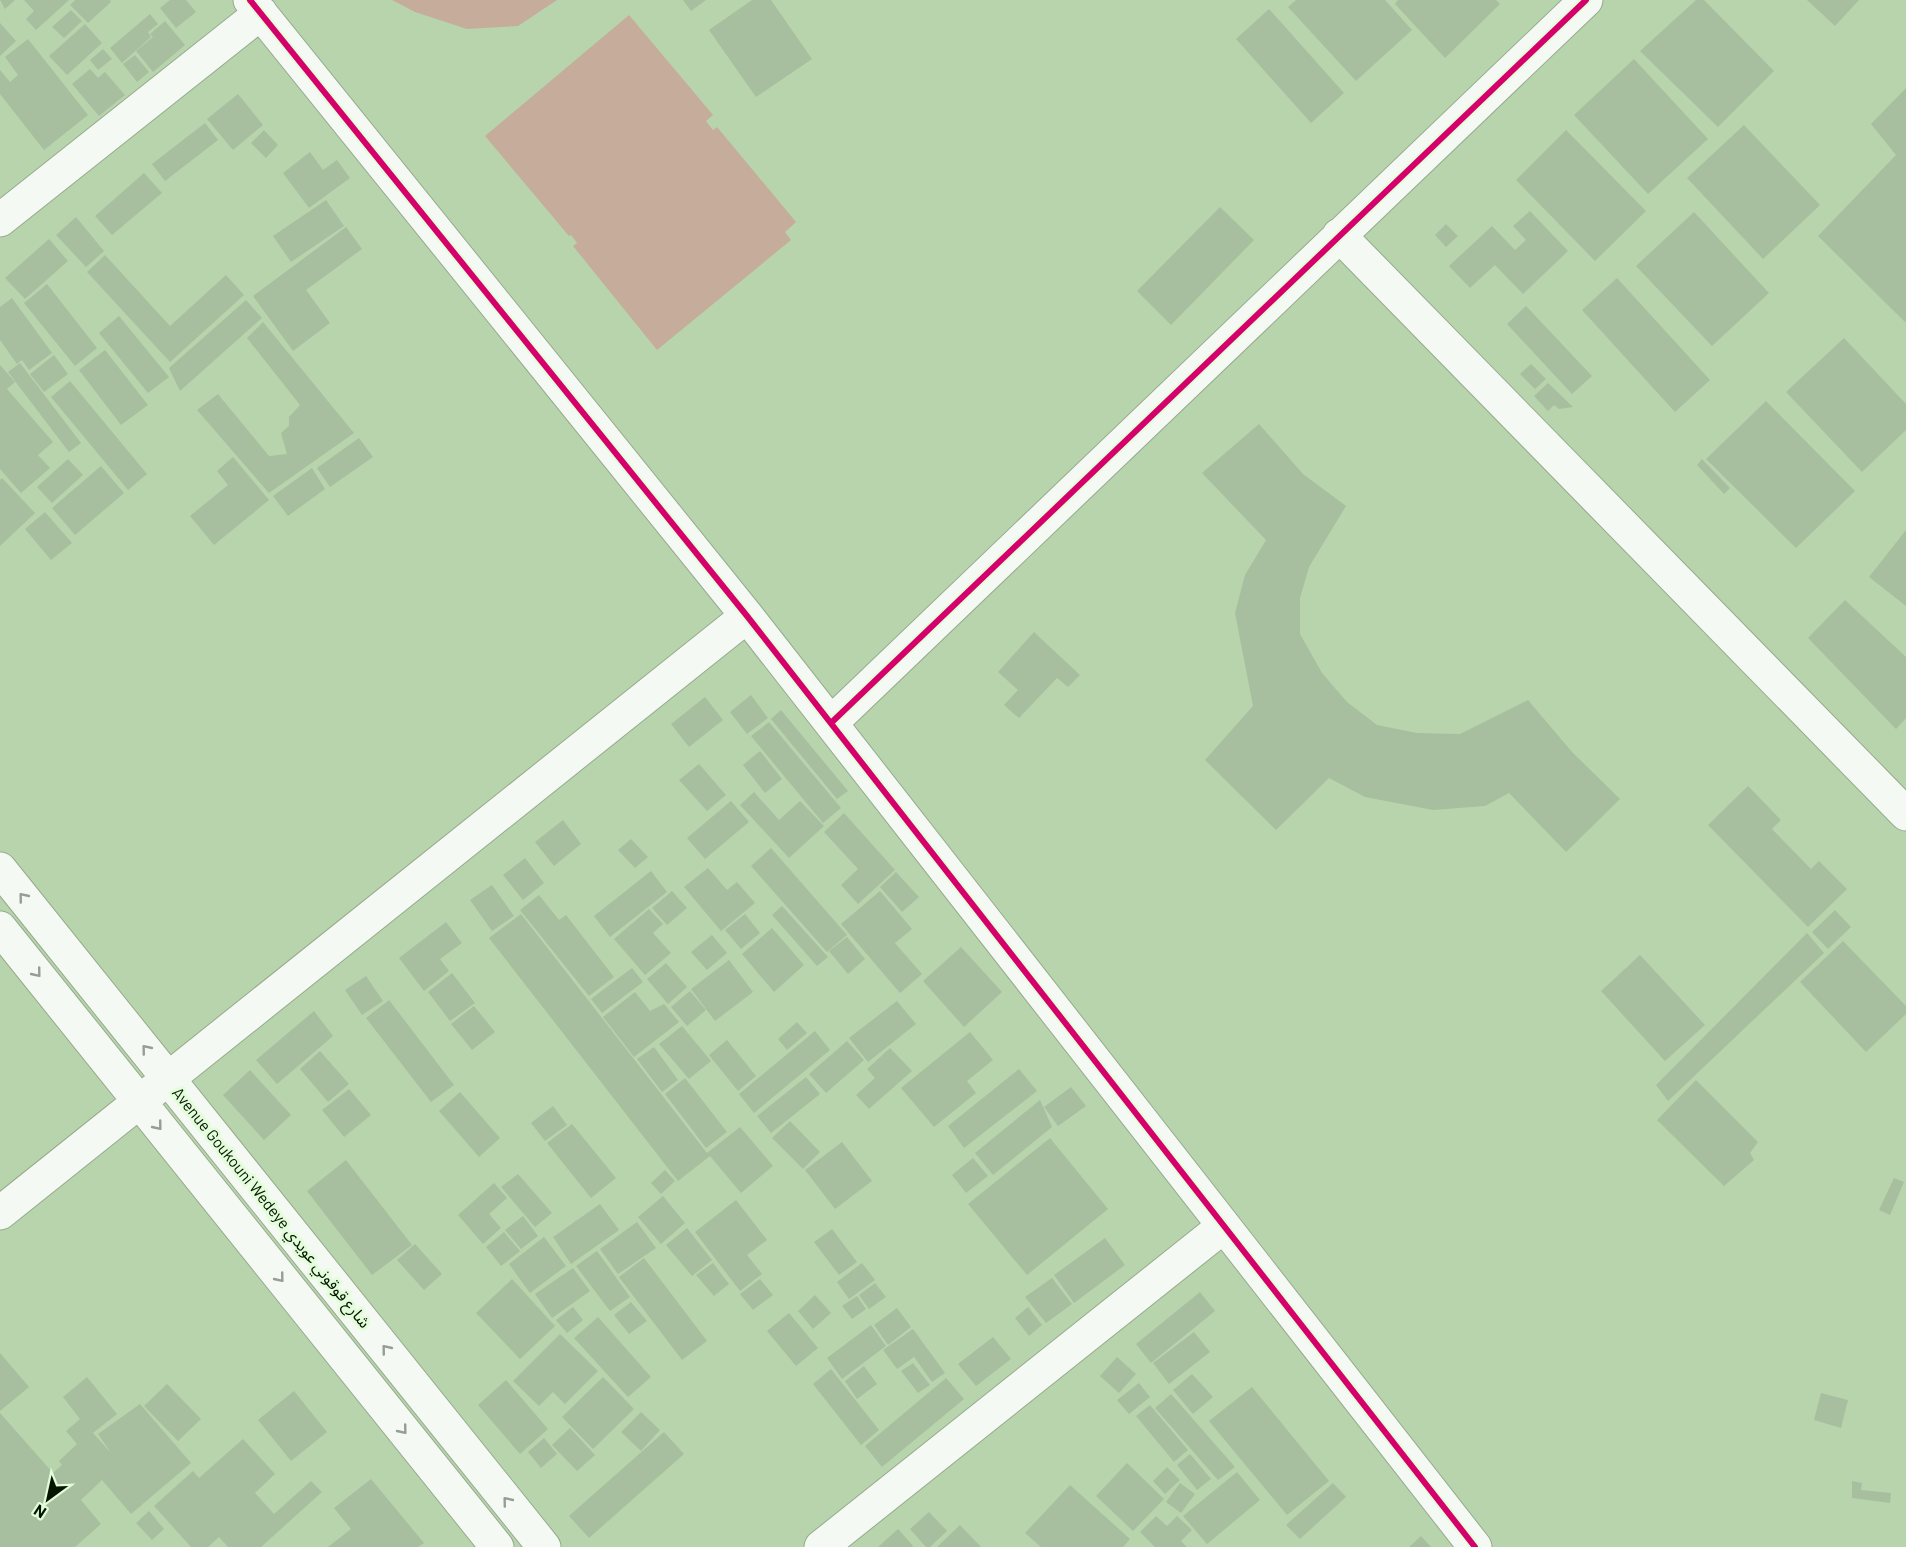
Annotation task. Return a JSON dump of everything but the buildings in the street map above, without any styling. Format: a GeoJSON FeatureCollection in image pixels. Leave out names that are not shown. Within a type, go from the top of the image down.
{"type":"FeatureCollection","features":[{"type":"Feature","properties":{"kind":"street"},"geometry":{"type":"LineString","coordinates":[[831,723],[1586,0]]}},
{"type":"Feature","properties":{"kind":"street"},"geometry":{"type":"LineString","coordinates":[[0,219],[255,6],[747,616],[1475,1547]]}},
{"type":"Feature","properties":{"kind":"street"},"geometry":{"type":"LineString","coordinates":[[1339,235],[1906,814]]}},
{"type":"Feature","properties":{"kind":"street"},"geometry":{"type":"LineString","coordinates":[[0,1213],[747,616]]}},
{"type":"Feature","properties":{"kind":"street","name":"Avenue Goukouni Wedeye شارع قوقوني عويدي"},"geometry":{"type":"LineString","coordinates":[[0,868],[544,1547]]}},
{"type":"Feature","properties":{"kind":"street"},"geometry":{"type":"LineString","coordinates":[[0,928],[497,1547]]}},
{"type":"Feature","properties":{"kind":"street"},"geometry":{"type":"LineString","coordinates":[[821,1547],[1224,1226]]}},
{"type":"Feature","properties":{"kind":"shaded area"},"geometry":{"type":"Polygon","coordinates":[[[392,0],[557,0],[518,26],[467,29],[415,12],[392,0]]]}},
{"type":"Feature","properties":{"kind":"shaded area"},"geometry":{"type":"Polygon","coordinates":[[[629,15],[713,115],[706,121],[713,130],[717,127],[796,222],[785,232],[791,240],[657,350],[573,246],[577,243],[571,235],[569,236],[485,136],[629,15]]]}},
{"type":"Feature","properties":{"kind":"cycle path"},"geometry":{"type":"LineString","coordinates":[[250,0],[747,616],[1475,1547]]}},
{"type":"Feature","properties":{"kind":"cycle path"},"geometry":{"type":"LineString","coordinates":[[831,723],[1586,0]]}}]}
